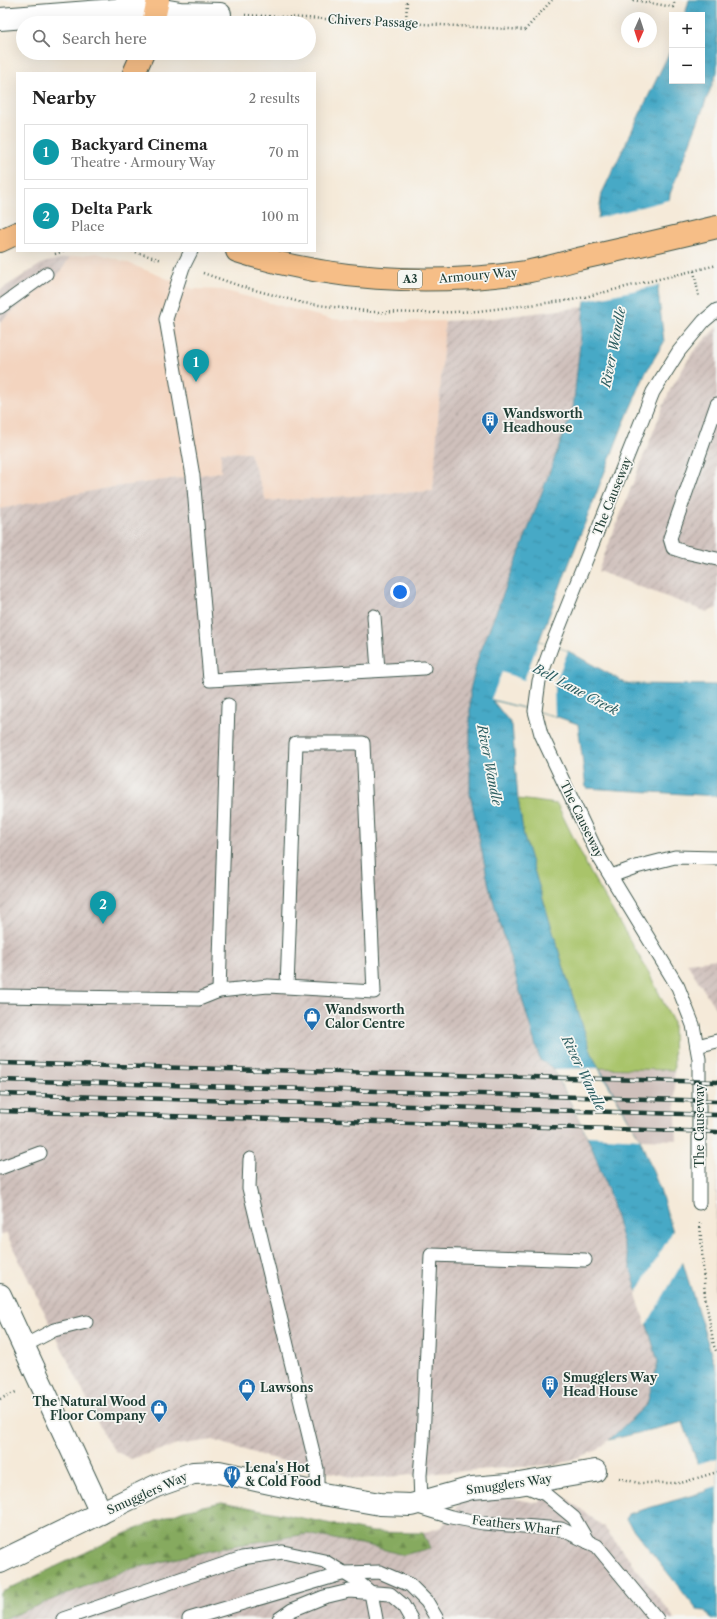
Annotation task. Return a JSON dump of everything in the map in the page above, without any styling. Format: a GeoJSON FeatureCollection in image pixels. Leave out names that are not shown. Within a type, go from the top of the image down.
{"type":"FeatureCollection","features":[{"type":"Feature","properties":{"kind":"main road"},"geometry":{"type":"LineString","coordinates":[[134,72],[140,60]]}},
{"type":"Feature","properties":{"kind":"main road","name":"Armoury Way"},"geometry":{"type":"LineString","coordinates":[[241,252],[283,264],[333,274],[397,279],[460,279],[520,272],[717,227]]}},
{"type":"Feature","properties":{"kind":"main road"},"geometry":{"type":"LineString","coordinates":[[0,241],[16,233]]}},
{"type":"Feature","properties":{"kind":"street"},"geometry":{"type":"LineString","coordinates":[[37,16],[86,12],[156,11],[220,14]]}},
{"type":"Feature","properties":{"kind":"street"},"geometry":{"type":"LineString","coordinates":[[0,19],[16,18]]}},
{"type":"Feature","properties":{"kind":"street","name":"Smugglers Way"},"geometry":{"type":"LineString","coordinates":[[0,1295],[100,1513]]}},
{"type":"Feature","properties":{"kind":"street","name":"Smugglers Way"},"geometry":{"type":"LineString","coordinates":[[0,1562],[156,1486],[193,1473],[219,1472],[317,1493],[380,1504],[416,1503],[472,1488],[519,1484],[595,1471]]}},
{"type":"Feature","properties":{"kind":"lane"},"geometry":{"type":"LineString","coordinates":[[190,252],[183,267],[166,318],[193,476],[210,680],[424,668]]}},
{"type":"Feature","properties":{"kind":"lane"},"geometry":{"type":"LineString","coordinates":[[0,307],[46,274]]}},
{"type":"Feature","properties":{"kind":"lane","name":"The Causeway"},"geometry":{"type":"LineString","coordinates":[[699,1204],[700,1059],[693,1025],[678,987],[599,857],[541,734],[535,711],[539,681],[552,645],[653,392],[679,351],[704,321],[717,310]]}},
{"type":"Feature","properties":{"kind":"lane"},"geometry":{"type":"LineString","coordinates":[[717,404],[670,538],[673,548],[717,559]]}},
{"type":"Feature","properties":{"kind":"lane"},"geometry":{"type":"LineString","coordinates":[[374,616],[378,670]]}},
{"type":"Feature","properties":{"kind":"lane"},"geometry":{"type":"LineString","coordinates":[[219,991],[228,705]]}},
{"type":"Feature","properties":{"kind":"lane"},"geometry":{"type":"LineString","coordinates":[[0,996],[199,999],[219,991],[268,986],[374,992],[363,743],[296,743],[287,987]]}},
{"type":"Feature","properties":{"kind":"lane"},"geometry":{"type":"LineString","coordinates":[[611,876],[636,867],[675,857],[717,858]]}},
{"type":"Feature","properties":{"kind":"lane"},"geometry":{"type":"LineString","coordinates":[[697,1046],[717,1041]]}},
{"type":"Feature","properties":{"kind":"lane"},"geometry":{"type":"LineString","coordinates":[[0,1168],[40,1153]]}},
{"type":"Feature","properties":{"kind":"lane"},"geometry":{"type":"LineString","coordinates":[[250,1159],[249,1188],[317,1469],[317,1493]]}},
{"type":"Feature","properties":{"kind":"lane"},"geometry":{"type":"LineString","coordinates":[[416,1503],[423,1440],[431,1254],[585,1260]]}},
{"type":"Feature","properties":{"kind":"lane"},"geometry":{"type":"LineString","coordinates":[[24,1346],[54,1330],[86,1322]]}},
{"type":"Feature","properties":{"kind":"lane"},"geometry":{"type":"LineString","coordinates":[[519,1484],[545,1494],[574,1518],[588,1542]]}},
{"type":"Feature","properties":{"kind":"lane","name":"Feathers Wharf"},"geometry":{"type":"LineString","coordinates":[[416,1503],[451,1517],[483,1523],[561,1529],[597,1546],[657,1619]]}},
{"type":"Feature","properties":{"kind":"lane"},"geometry":{"type":"LineString","coordinates":[[63,1619],[242,1558],[283,1552],[324,1561],[358,1581],[371,1593],[376,1619]]}},
{"type":"Feature","properties":{"kind":"lane"},"geometry":{"type":"LineString","coordinates":[[189,1619],[345,1573],[380,1572],[410,1585],[427,1602],[437,1619]]}},
{"type":"Feature","properties":{"kind":"lane"},"geometry":{"type":"LineString","coordinates":[[279,1619],[292,1610],[324,1597],[349,1591],[390,1594],[404,1605],[412,1619]]}},
{"type":"Feature","properties":{"kind":"path"},"geometry":{"type":"LineString","coordinates":[[406,23],[407,0]]}},
{"type":"Feature","properties":{"kind":"path","name":"Chivers Passage"},"geometry":{"type":"LineString","coordinates":[[316,19],[525,30],[552,0]]}},
{"type":"Feature","properties":{"kind":"path"},"geometry":{"type":"LineString","coordinates":[[633,0],[673,7],[675,0]]}},
{"type":"Feature","properties":{"kind":"path","name":"Chivers Passage"},"geometry":{"type":"LineString","coordinates":[[220,14],[261,16]]}},
{"type":"Feature","properties":{"kind":"path"},"geometry":{"type":"LineString","coordinates":[[572,300],[717,265]]}},
{"type":"Feature","properties":{"kind":"path"},"geometry":{"type":"LineString","coordinates":[[699,1204],[705,1296],[714,1346],[717,1353]]}},
{"type":"Feature","properties":{"kind":"path"},"geometry":{"type":"LineString","coordinates":[[595,1471],[638,1483],[681,1483],[717,1472]]}},
{"type":"Feature","properties":{"kind":"shaded area"},"geometry":{"type":"Polygon","coordinates":[[[97,253],[123,261],[193,289],[222,290],[330,319],[381,322],[445,321],[433,491],[266,501],[250,453],[221,452],[221,472],[107,488],[0,509],[0,322],[58,275],[70,257],[97,253]]]}},
{"type":"Feature","properties":{"kind":"shaded area"},"geometry":{"type":"Polygon","coordinates":[[[70,257],[58,275],[0,322],[0,290],[43,263],[70,257]]]}},
{"type":"Feature","properties":{"kind":"shaded area"},"geometry":{"type":"Polygon","coordinates":[[[584,307],[573,409],[478,658],[470,690],[554,1069],[0,1055],[0,509],[107,488],[221,472],[221,452],[250,453],[266,501],[433,491],[445,321],[487,319],[584,307]]]}},
{"type":"Feature","properties":{"kind":"shaded area"},"geometry":{"type":"Polygon","coordinates":[[[717,327],[717,608],[707,612],[598,571],[669,392],[693,352],[717,327]]]}},
{"type":"Feature","properties":{"kind":"shaded area"},"geometry":{"type":"Polygon","coordinates":[[[717,959],[717,1011],[687,963],[717,959]]]}},
{"type":"Feature","properties":{"kind":"shaded area"},"geometry":{"type":"Polygon","coordinates":[[[0,1055],[554,1069],[587,1136],[0,1120],[0,1055]]]}},
{"type":"Feature","properties":{"kind":"shaded area"},"geometry":{"type":"Polygon","coordinates":[[[598,1068],[674,1070],[677,1140],[640,1139],[598,1068]]]}},
{"type":"Feature","properties":{"kind":"shaded area"},"geometry":{"type":"Polygon","coordinates":[[[0,1120],[587,1136],[608,1190],[658,1362],[647,1404],[598,1450],[559,1464],[359,1479],[267,1457],[213,1440],[177,1445],[131,1459],[115,1451],[106,1439],[6,1233],[0,1235],[0,1120]]]}},
{"type":"Feature","properties":{"kind":"shaded area"},"geometry":{"type":"Polygon","coordinates":[[[717,1160],[717,1304],[714,1291],[717,1160]]]}},
{"type":"Feature","properties":{"kind":"shaded area"},"geometry":{"type":"Polygon","coordinates":[[[552,1487],[604,1527],[675,1619],[0,1619],[0,1593],[131,1531],[184,1510],[222,1502],[372,1532],[423,1533],[441,1527],[451,1517],[460,1502],[497,1496],[538,1503],[552,1487]]]}},
{"type":"Feature","properties":{"kind":"green space"},"geometry":{"type":"Polygon","coordinates":[[[518,799],[557,804],[590,872],[649,973],[673,1022],[674,1070],[598,1068],[571,991],[524,837],[518,799]]]}},
{"type":"Feature","properties":{"kind":"green space"},"geometry":{"type":"Polygon","coordinates":[[[222,1502],[372,1532],[423,1533],[430,1548],[403,1555],[371,1546],[307,1534],[231,1546],[126,1570],[4,1619],[0,1619],[0,1593],[131,1531],[184,1510],[222,1502]]]}},
{"type":"Feature","properties":{"kind":"water"},"geometry":{"type":"Polygon","coordinates":[[[689,0],[717,0],[717,72],[670,194],[658,291],[664,342],[646,372],[623,425],[539,641],[568,651],[627,684],[717,685],[717,796],[586,788],[578,724],[555,716],[492,700],[512,725],[518,799],[524,837],[571,991],[593,1057],[640,1139],[659,1187],[717,1372],[717,1619],[711,1619],[705,1611],[697,1610],[626,1520],[628,1514],[707,1491],[683,1422],[609,1440],[647,1404],[658,1362],[608,1190],[594,1153],[554,1069],[540,1060],[489,886],[470,794],[470,690],[478,658],[573,409],[584,307],[602,193],[669,53],[669,84],[705,84],[705,12],[686,12],[689,0]]]}},
{"type":"Feature","properties":{"kind":"pier"},"geometry":{"type":"Polygon","coordinates":[[[672,199],[661,285],[583,301],[595,219],[672,199]]]}},
{"type":"Feature","properties":{"kind":"pier"},"geometry":{"type":"Polygon","coordinates":[[[539,641],[568,651],[554,686],[555,716],[491,699],[502,672],[524,680],[539,641]]]}},
{"type":"Feature","properties":{"kind":"pier"},"geometry":{"type":"Polygon","coordinates":[[[598,1068],[640,1139],[587,1136],[554,1069],[598,1068]]]}},
{"type":"Feature","properties":{"kind":"pier"},"geometry":{"type":"Polygon","coordinates":[[[674,1229],[684,1260],[646,1326],[636,1294],[674,1229]]]}},
{"type":"Feature","properties":{"kind":"pier"},"geometry":{"type":"Polygon","coordinates":[[[717,1458],[717,1486],[704,1490],[696,1464],[717,1458]]]}},
{"type":"Feature","properties":{"kind":"railway"},"geometry":{"type":"LineString","coordinates":[[0,1063],[717,1082]]}},
{"type":"Feature","properties":{"kind":"railway"},"geometry":{"type":"LineString","coordinates":[[0,1080],[717,1101]]}},
{"type":"Feature","properties":{"kind":"railway"},"geometry":{"type":"LineString","coordinates":[[0,1094],[717,1115]]}},
{"type":"Feature","properties":{"kind":"railway"},"geometry":{"type":"LineString","coordinates":[[0,1111],[717,1132]]}},
{"type":"Feature","properties":{"kind":"place","name":"Backyard Cinema"},"geometry":{"type":"Point","coordinates":[196,382]}},
{"type":"Feature","properties":{"kind":"place","name":"Wandsworth Headhouse"},"geometry":{"type":"Point","coordinates":[490,435]}},
{"type":"Feature","properties":{"kind":"place","name":"Delta Park"},"geometry":{"type":"Point","coordinates":[103,924]}},
{"type":"Feature","properties":{"kind":"place","name":"Wandsworth Calor Centre"},"geometry":{"type":"Point","coordinates":[312,1031]}},
{"type":"Feature","properties":{"kind":"place","name":"Smugglers Way Head House"},"geometry":{"type":"Point","coordinates":[550,1399]}},
{"type":"Feature","properties":{"kind":"place","name":"Lawsons"},"geometry":{"type":"Point","coordinates":[247,1402]}},
{"type":"Feature","properties":{"kind":"place","name":"The Natural Wood Floor Company"},"geometry":{"type":"Point","coordinates":[159,1423]}},
{"type":"Feature","properties":{"kind":"place","name":"Lena's Hot & Cold Food"},"geometry":{"type":"Point","coordinates":[232,1489]}},
{"type":"Feature","properties":{"kind":"water label","name":"River Wandle"},"geometry":{"type":"Point","coordinates":[613,347]}},
{"type":"Feature","properties":{"kind":"water label","name":"Bell Lane Creek"},"geometry":{"type":"Point","coordinates":[576,689]}},
{"type":"Feature","properties":{"kind":"water label","name":"River Wandle"},"geometry":{"type":"Point","coordinates":[490,765]}},
{"type":"Feature","properties":{"kind":"water label","name":"River Wandle"},"geometry":{"type":"Point","coordinates":[584,1073]}}]}
